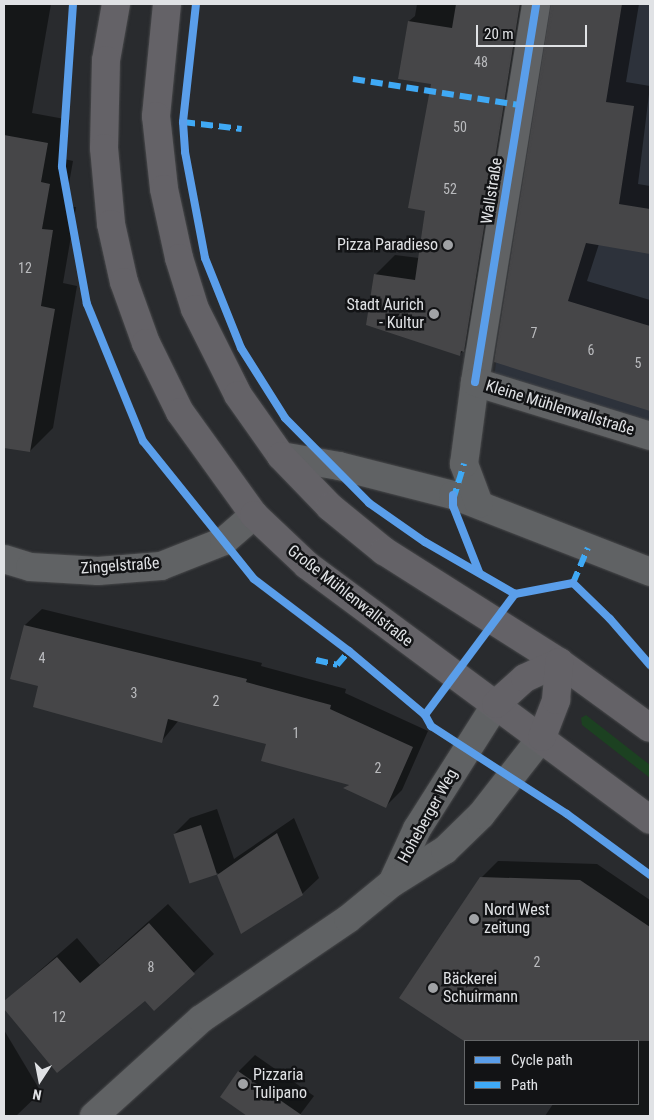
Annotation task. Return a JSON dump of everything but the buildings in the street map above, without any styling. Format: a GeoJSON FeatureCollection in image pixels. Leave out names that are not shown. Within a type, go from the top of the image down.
{"type":"FeatureCollection","features":[{"type":"Feature","properties":{"kind":"main road","name":"Große Mühlenwallstraße"},"geometry":{"type":"LineString","coordinates":[[116,4],[106,60],[104,148],[110,224],[124,282],[146,342],[180,412],[254,515],[307,565],[360,607],[542,737],[650,820]]}},
{"type":"Feature","properties":{"kind":"main road"},"geometry":{"type":"LineString","coordinates":[[167,4],[156,116],[164,189],[179,258],[194,308],[238,395],[281,456],[330,507],[384,552],[559,662],[650,728]]}},
{"type":"Feature","properties":{"kind":"main road","name":"Hoheberger Weg"},"geometry":{"type":"LineString","coordinates":[[496,704],[525,678],[559,662],[556,700],[542,737]]}},
{"type":"Feature","properties":{"kind":"street","name":"Wallstraße"},"geometry":{"type":"LineString","coordinates":[[475,382],[536,4]]}},
{"type":"Feature","properties":{"kind":"street","name":"Kleine Mühlenwallstraße"},"geometry":{"type":"LineString","coordinates":[[479,504],[464,464],[475,382],[650,436]]}},
{"type":"Feature","properties":{"kind":"street"},"geometry":{"type":"LineString","coordinates":[[281,456],[339,466],[479,504],[650,572]]}},
{"type":"Feature","properties":{"kind":"street","name":"Zingelstraße"},"geometry":{"type":"LineString","coordinates":[[4,559],[30,567],[98,571],[161,566],[224,541],[254,515]]}},
{"type":"Feature","properties":{"kind":"street","name":"Hoheberger Weg"},"geometry":{"type":"LineString","coordinates":[[392,884],[418,829],[496,704]]}},
{"type":"Feature","properties":{"kind":"street","name":"Hoheberger Weg"},"geometry":{"type":"LineString","coordinates":[[94,1116],[202,1019],[348,919],[392,884],[445,850],[481,815],[542,737]]}},
{"type":"Feature","properties":{"kind":"shaded area"},"geometry":{"type":"Polygon","coordinates":[[[551,4],[650,4],[650,425],[494,376],[551,4]]]}},
{"type":"Feature","properties":{"kind":"green space"},"geometry":{"type":"Polygon","coordinates":[[[586,715],[650,765],[650,778],[582,725],[581,718],[586,715]]]}},
{"type":"Feature","properties":{"kind":"marked path"},"geometry":{"type":"LineString","coordinates":[[353,79],[519,105]]}},
{"type":"Feature","properties":{"kind":"marked path"},"geometry":{"type":"LineString","coordinates":[[183,122],[242,129]]}},
{"type":"Feature","properties":{"kind":"marked path"},"geometry":{"type":"LineString","coordinates":[[453,500],[464,464]]}},
{"type":"Feature","properties":{"kind":"marked path"},"geometry":{"type":"LineString","coordinates":[[573,583],[588,548]]}},
{"type":"Feature","properties":{"kind":"marked path"},"geometry":{"type":"LineString","coordinates":[[316,660],[337,665],[349,651]]}},
{"type":"Feature","properties":{"kind":"cycle path"},"geometry":{"type":"LineString","coordinates":[[73,4],[62,167],[87,304],[143,441],[254,579],[349,651],[425,715],[431,726],[567,814],[650,875]]}},
{"type":"Feature","properties":{"kind":"cycle path"},"geometry":{"type":"LineString","coordinates":[[196,4],[183,122],[185,152],[205,258],[241,348],[285,418],[369,503],[425,542],[515,594],[573,583],[610,619],[650,665]]}},
{"type":"Feature","properties":{"kind":"cycle path"},"geometry":{"type":"LineString","coordinates":[[475,382],[536,4]]}},
{"type":"Feature","properties":{"kind":"cycle path"},"geometry":{"type":"LineString","coordinates":[[453,495],[453,506],[479,572]]}},
{"type":"Feature","properties":{"kind":"cycle path"},"geometry":{"type":"LineString","coordinates":[[425,715],[515,594]]}},
{"type":"Feature","properties":{"kind":"place","name":"Pizza Paradieso"},"geometry":{"type":"Point","coordinates":[448,245]}},
{"type":"Feature","properties":{"kind":"place","name":"Stadt Aurich - Kultur"},"geometry":{"type":"Point","coordinates":[434,314]}},
{"type":"Feature","properties":{"kind":"place","name":"Nord West zeitung"},"geometry":{"type":"Point","coordinates":[474,919]}},
{"type":"Feature","properties":{"kind":"place","name":"Bäckerei Schuirmann"},"geometry":{"type":"Point","coordinates":[433,988]}},
{"type":"Feature","properties":{"kind":"place","name":"Pizzaria Tulipano"},"geometry":{"type":"Point","coordinates":[243,1084]}}]}
